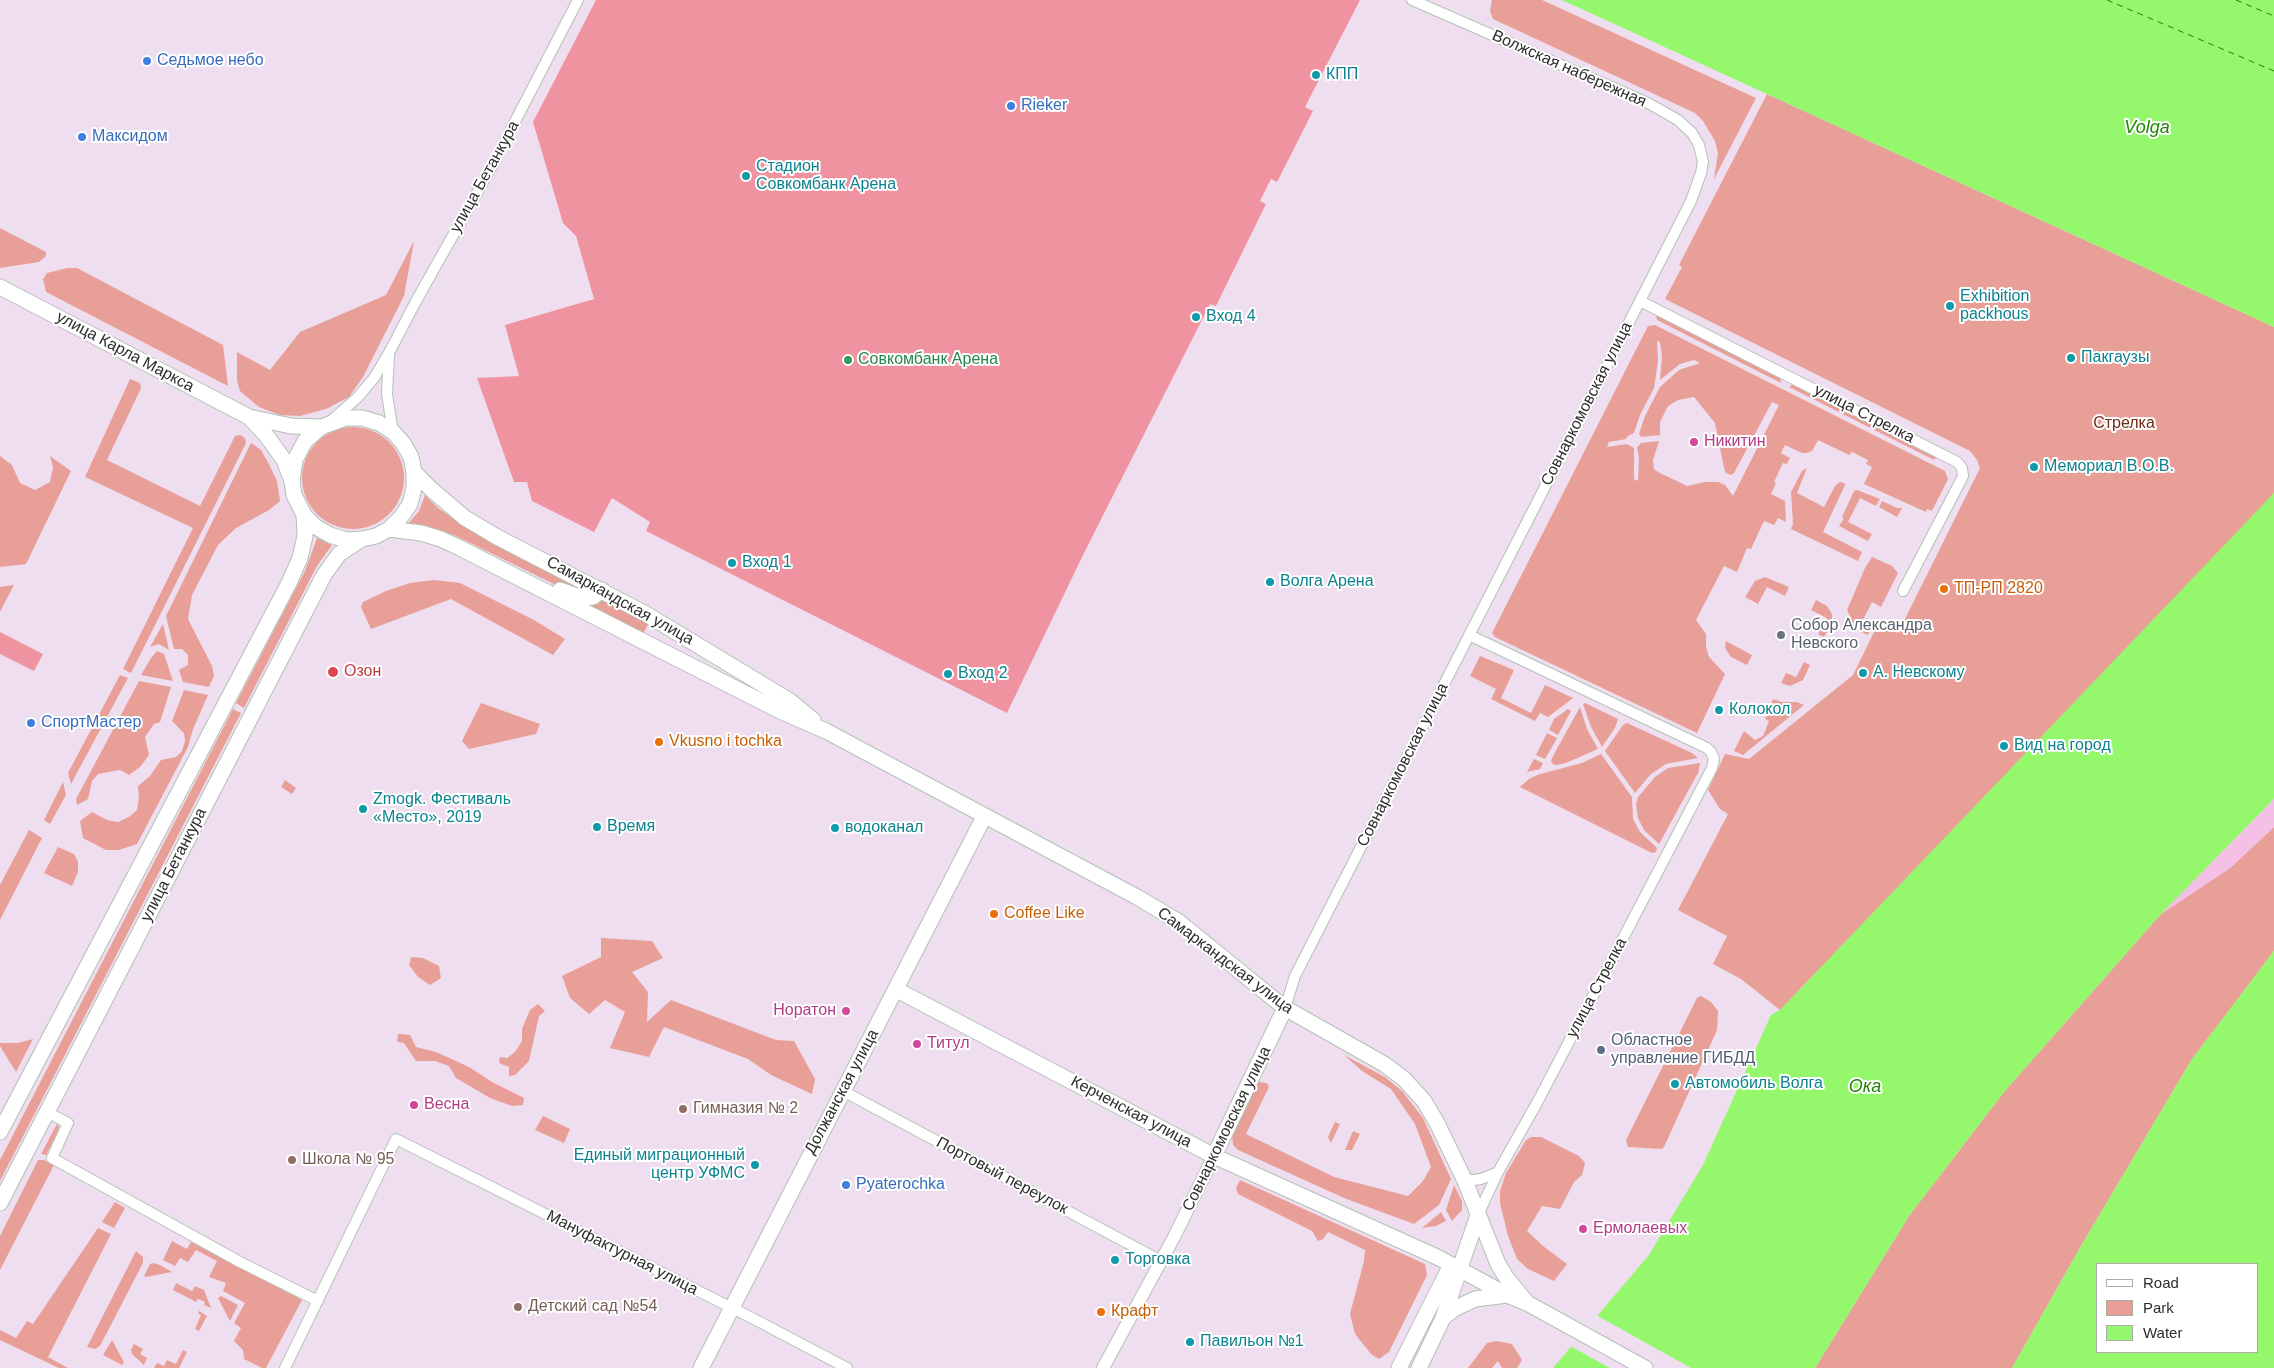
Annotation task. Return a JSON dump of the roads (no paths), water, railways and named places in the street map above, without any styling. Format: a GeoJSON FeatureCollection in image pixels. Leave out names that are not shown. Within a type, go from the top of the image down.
{"type":"FeatureCollection","features":[{"type":"Feature","properties":{"kind":"main road","name":"улица Карла Маркса"},"geometry":{"type":"LineString","coordinates":[[0,287],[249,417]]}},
{"type":"Feature","properties":{"kind":"main road"},"geometry":{"type":"LineString","coordinates":[[249,417],[291,426],[325,425],[346,418],[362,418],[379,423],[393,432],[404,443],[411,457],[414,472],[414,488],[410,504],[401,518],[376,536],[362,540],[346,540],[330,535],[316,527],[304,515],[294,494],[292,481],[284,460],[276,447],[249,417]]}},
{"type":"Feature","properties":{"kind":"main road"},"geometry":{"type":"LineString","coordinates":[[292,481],[295,460],[305,441],[325,425]]}},
{"type":"Feature","properties":{"kind":"main road","name":"Самаркандская улица"},"geometry":{"type":"LineString","coordinates":[[414,472],[465,518],[497,537],[602,590],[680,633],[790,700],[826,731]]}},
{"type":"Feature","properties":{"kind":"main road","name":"улица Бетанкура"},"geometry":{"type":"LineString","coordinates":[[0,1132],[289,583],[300,558],[305,536],[304,515]]}},
{"type":"Feature","properties":{"kind":"main road","name":"Самаркандская улица"},"geometry":{"type":"LineString","coordinates":[[389,528],[421,533],[442,539],[780,711],[826,731],[1137,897],[1179,922],[1285,1008],[1384,1064],[1404,1079],[1424,1101],[1465,1181],[1498,1264],[1506,1278],[1527,1303]]}},
{"type":"Feature","properties":{"kind":"main road","name":"улица Бетанкура"},"geometry":{"type":"LineString","coordinates":[[0,1203],[324,575],[340,554],[362,540]]}},
{"type":"Feature","properties":{"kind":"main road"},"geometry":{"type":"LineString","coordinates":[[534,586],[547,586],[583,598],[592,597],[602,590]]}},
{"type":"Feature","properties":{"kind":"main road","name":"Должанская улица"},"geometry":{"type":"LineString","coordinates":[[701,1368],[897,990],[984,817]]}},
{"type":"Feature","properties":{"kind":"main road","name":"Керченская улица"},"geometry":{"type":"LineString","coordinates":[[897,990],[1214,1156],[1321,1203],[1456,1268],[1507,1295],[1527,1303]]}},
{"type":"Feature","properties":{"kind":"main road","name":"Совнаркомовская улица"},"geometry":{"type":"LineString","coordinates":[[1214,1156],[1285,1008]]}},
{"type":"Feature","properties":{"kind":"main road"},"geometry":{"type":"LineString","coordinates":[[1399,1368],[1456,1268],[1478,1215]]}},
{"type":"Feature","properties":{"kind":"main road"},"geometry":{"type":"LineString","coordinates":[[1419,1368],[1444,1318],[1456,1268]]}},
{"type":"Feature","properties":{"kind":"main road"},"geometry":{"type":"LineString","coordinates":[[1444,1318],[1454,1309],[1475,1299],[1507,1295]]}},
{"type":"Feature","properties":{"kind":"main road"},"geometry":{"type":"LineString","coordinates":[[1527,1303],[1644,1368]]}},
{"type":"Feature","properties":{"kind":"street","name":"улица Бетанкура"},"geometry":{"type":"LineString","coordinates":[[325,425],[363,391],[374,378],[390,352],[414,303],[492,166],[578,0]]}},
{"type":"Feature","properties":{"kind":"street","name":"Волжская набережная"},"geometry":{"type":"LineString","coordinates":[[1412,0],[1648,103],[1678,120],[1692,133],[1699,145],[1703,162]]}},
{"type":"Feature","properties":{"kind":"street","name":"Совнаркомовская улица"},"geometry":{"type":"LineString","coordinates":[[1285,1008],[1295,976],[1691,201],[1703,162]]}},
{"type":"Feature","properties":{"kind":"street","name":"улица Стрелка"},"geometry":{"type":"LineString","coordinates":[[1640,300],[1957,462],[1962,468],[1963,476],[1903,591]]}},
{"type":"Feature","properties":{"kind":"street","name":"улица Бетанкура"},"geometry":{"type":"LineString","coordinates":[[390,352],[387,394],[393,432]]}},
{"type":"Feature","properties":{"kind":"street","name":"улица Стрелка"},"geometry":{"type":"LineString","coordinates":[[1469,635],[1707,748],[1714,759],[1712,768],[1538,1101],[1498,1172],[1478,1215]]}},
{"type":"Feature","properties":{"kind":"street","name":"Портовый переулок"},"geometry":{"type":"LineString","coordinates":[[843,1091],[1160,1261]]}},
{"type":"Feature","properties":{"kind":"street"},"geometry":{"type":"LineString","coordinates":[[48,1112],[68,1123],[52,1158],[240,1262],[318,1301],[285,1368]]}},
{"type":"Feature","properties":{"kind":"street","name":"Мануфактурная улица"},"geometry":{"type":"LineString","coordinates":[[318,1301],[396,1139],[847,1368]]}},
{"type":"Feature","properties":{"kind":"street","name":"Совнаркомовская улица"},"geometry":{"type":"LineString","coordinates":[[1103,1368],[1214,1156]]}},
{"type":"Feature","properties":{"kind":"street"},"geometry":{"type":"LineString","coordinates":[[1465,1181],[1481,1179],[1498,1172]]}},
{"type":"Feature","properties":{"kind":"water","name":"Volga"},"geometry":{"type":"Polygon","coordinates":[[[1562,0],[2274,0],[2274,327],[1767,94],[1562,0]]]}},
{"type":"Feature","properties":{"kind":"water","name":"Ока"},"geometry":{"type":"Polygon","coordinates":[[[2274,493],[2274,799],[2161,914],[2004,1092],[1909,1216],[1815,1368],[1553,1368],[1649,1255],[1703,1165],[1771,1015],[1780,1010],[2274,493]]]}},
{"type":"Feature","properties":{"kind":"water"},"geometry":{"type":"Polygon","coordinates":[[[2274,951],[2274,1368],[2012,1368],[2081,1246],[2192,1059],[2274,951]]]}},
{"type":"Feature","properties":{"kind":"place","name":"Седьмое небо"},"geometry":{"type":"Point","coordinates":[147,61]}},
{"type":"Feature","properties":{"kind":"place","name":"КПП"},"geometry":{"type":"Point","coordinates":[1316,75]}},
{"type":"Feature","properties":{"kind":"place","name":"Rieker"},"geometry":{"type":"Point","coordinates":[1011,106]}},
{"type":"Feature","properties":{"kind":"place","name":"Максидом"},"geometry":{"type":"Point","coordinates":[82,137]}},
{"type":"Feature","properties":{"kind":"place","name":"Стадион Совкомбанк Арена"},"geometry":{"type":"Point","coordinates":[746,176]}},
{"type":"Feature","properties":{"kind":"place","name":"Exhibition packhous"},"geometry":{"type":"Point","coordinates":[1950,306]}},
{"type":"Feature","properties":{"kind":"place","name":"Вход 4"},"geometry":{"type":"Point","coordinates":[1196,317]}},
{"type":"Feature","properties":{"kind":"place","name":"Пакгаузы"},"geometry":{"type":"Point","coordinates":[2071,358]}},
{"type":"Feature","properties":{"kind":"place","name":"Совкомбанк Арена"},"geometry":{"type":"Point","coordinates":[848,360]}},
{"type":"Feature","properties":{"kind":"place","name":"Никитин"},"geometry":{"type":"Point","coordinates":[1694,442]}},
{"type":"Feature","properties":{"kind":"place","name":"Мемориал В.О.В."},"geometry":{"type":"Point","coordinates":[2034,467]}},
{"type":"Feature","properties":{"kind":"place","name":"Вход 1"},"geometry":{"type":"Point","coordinates":[732,563]}},
{"type":"Feature","properties":{"kind":"place","name":"Волга Арена"},"geometry":{"type":"Point","coordinates":[1270,582]}},
{"type":"Feature","properties":{"kind":"place","name":"ТП-РП 2820"},"geometry":{"type":"Point","coordinates":[1944,589]}},
{"type":"Feature","properties":{"kind":"place","name":"Собор Александра Невского"},"geometry":{"type":"Point","coordinates":[1781,635]}},
{"type":"Feature","properties":{"kind":"place","name":"Озон"},"geometry":{"type":"Point","coordinates":[333,672]}},
{"type":"Feature","properties":{"kind":"place","name":"А. Невскому"},"geometry":{"type":"Point","coordinates":[1863,673]}},
{"type":"Feature","properties":{"kind":"place","name":"Вход 2"},"geometry":{"type":"Point","coordinates":[948,674]}},
{"type":"Feature","properties":{"kind":"place","name":"Колокол"},"geometry":{"type":"Point","coordinates":[1719,710]}},
{"type":"Feature","properties":{"kind":"place","name":"СпортМастер"},"geometry":{"type":"Point","coordinates":[31,723]}},
{"type":"Feature","properties":{"kind":"place","name":"Vkusno i tochka"},"geometry":{"type":"Point","coordinates":[659,742]}},
{"type":"Feature","properties":{"kind":"place","name":"Вид на город"},"geometry":{"type":"Point","coordinates":[2004,746]}},
{"type":"Feature","properties":{"kind":"place","name":"Zmogk. Фестиваль «Место», 2019"},"geometry":{"type":"Point","coordinates":[363,809]}},
{"type":"Feature","properties":{"kind":"place","name":"Время"},"geometry":{"type":"Point","coordinates":[597,827]}},
{"type":"Feature","properties":{"kind":"place","name":"водоканал"},"geometry":{"type":"Point","coordinates":[835,828]}},
{"type":"Feature","properties":{"kind":"place","name":"Coffee Like"},"geometry":{"type":"Point","coordinates":[994,914]}},
{"type":"Feature","properties":{"kind":"place","name":"Норатон"},"geometry":{"type":"Point","coordinates":[846,1011]}},
{"type":"Feature","properties":{"kind":"place","name":"Титул"},"geometry":{"type":"Point","coordinates":[917,1044]}},
{"type":"Feature","properties":{"kind":"place","name":"Областное управление ГИБДД"},"geometry":{"type":"Point","coordinates":[1601,1050]}},
{"type":"Feature","properties":{"kind":"place","name":"Автомобиль Волга"},"geometry":{"type":"Point","coordinates":[1675,1084]}},
{"type":"Feature","properties":{"kind":"place","name":"Весна"},"geometry":{"type":"Point","coordinates":[414,1105]}},
{"type":"Feature","properties":{"kind":"place","name":"Гимназия № 2"},"geometry":{"type":"Point","coordinates":[683,1109]}},
{"type":"Feature","properties":{"kind":"place","name":"Школа № 95"},"geometry":{"type":"Point","coordinates":[292,1160]}},
{"type":"Feature","properties":{"kind":"place","name":"Единый миграционный центр УФМС"},"geometry":{"type":"Point","coordinates":[755,1165]}},
{"type":"Feature","properties":{"kind":"place","name":"Pyaterochka"},"geometry":{"type":"Point","coordinates":[846,1185]}},
{"type":"Feature","properties":{"kind":"place","name":"Ермолаевых"},"geometry":{"type":"Point","coordinates":[1583,1229]}},
{"type":"Feature","properties":{"kind":"place","name":"Торговка"},"geometry":{"type":"Point","coordinates":[1115,1260]}},
{"type":"Feature","properties":{"kind":"place","name":"Детский сад №54"},"geometry":{"type":"Point","coordinates":[518,1307]}},
{"type":"Feature","properties":{"kind":"place","name":"Крафт"},"geometry":{"type":"Point","coordinates":[1101,1312]}},
{"type":"Feature","properties":{"kind":"place","name":"Павильон №1"},"geometry":{"type":"Point","coordinates":[1190,1342]}},
{"type":"Feature","properties":{"kind":"park label","name":"Стрелка"},"geometry":{"type":"Point","coordinates":[2124,424]}}]}
